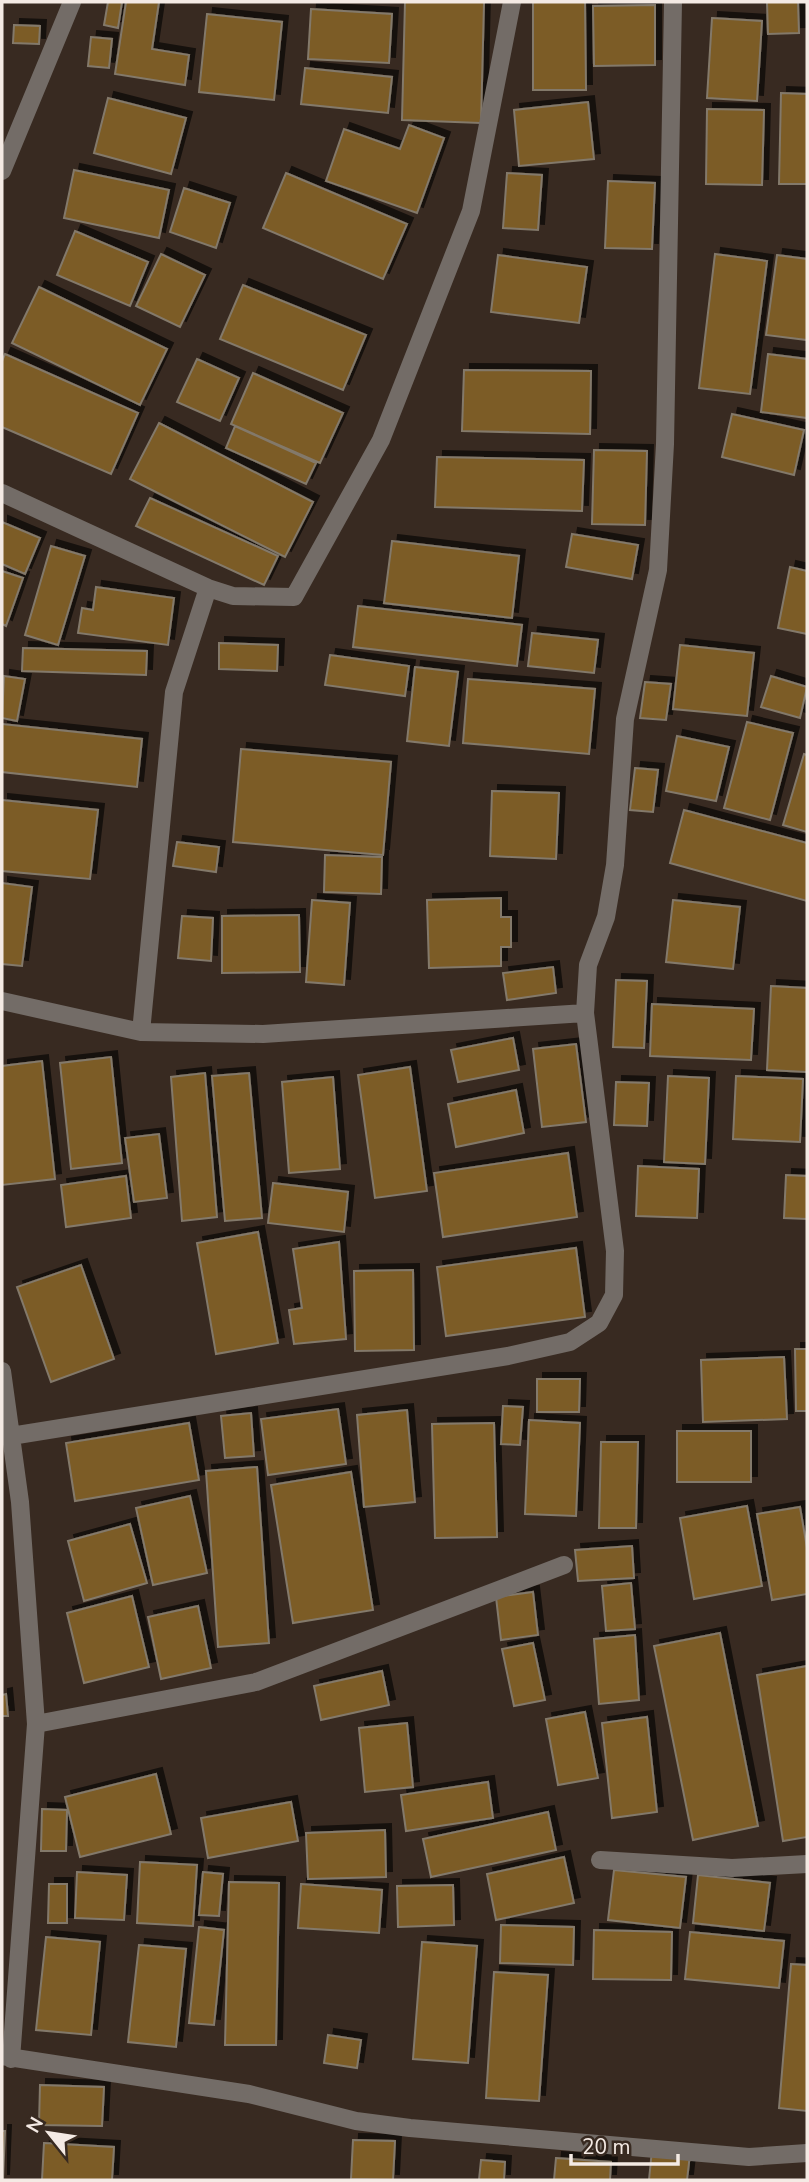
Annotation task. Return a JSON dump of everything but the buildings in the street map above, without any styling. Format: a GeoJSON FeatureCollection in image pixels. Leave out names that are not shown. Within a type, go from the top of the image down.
{"type":"FeatureCollection","features":[{"type":"Feature","properties":{"kind":"street"},"geometry":{"type":"LineString","coordinates":[[2,171],[72,2]]}},
{"type":"Feature","properties":{"kind":"street"},"geometry":{"type":"LineString","coordinates":[[2,493],[208,588],[233,596],[294,597],[381,440],[471,211],[512,2]]}},
{"type":"Feature","properties":{"kind":"street"},"geometry":{"type":"LineString","coordinates":[[11,1436],[508,1356],[570,1342],[599,1323],[614,1295],[615,1251],[585,1013],[588,965],[606,917],[615,865],[625,719],[658,570],[665,444],[673,2]]}},
{"type":"Feature","properties":{"kind":"street"},"geometry":{"type":"LineString","coordinates":[[141,1031],[174,692],[208,588]]}},
{"type":"Feature","properties":{"kind":"street"},"geometry":{"type":"LineString","coordinates":[[2,1001],[141,1031],[263,1034],[585,1013]]}},
{"type":"Feature","properties":{"kind":"street"},"geometry":{"type":"LineString","coordinates":[[2,1371],[20,1502],[36,1724],[7,2058],[249,2094],[356,2121],[410,2128],[749,2157],[807,2153]]}},
{"type":"Feature","properties":{"kind":"street"},"geometry":{"type":"LineString","coordinates":[[36,1724],[256,1682],[564,1565]]}},
{"type":"Feature","properties":{"kind":"street"},"geometry":{"type":"LineString","coordinates":[[600,1860],[732,1868],[807,1864]]}}]}
